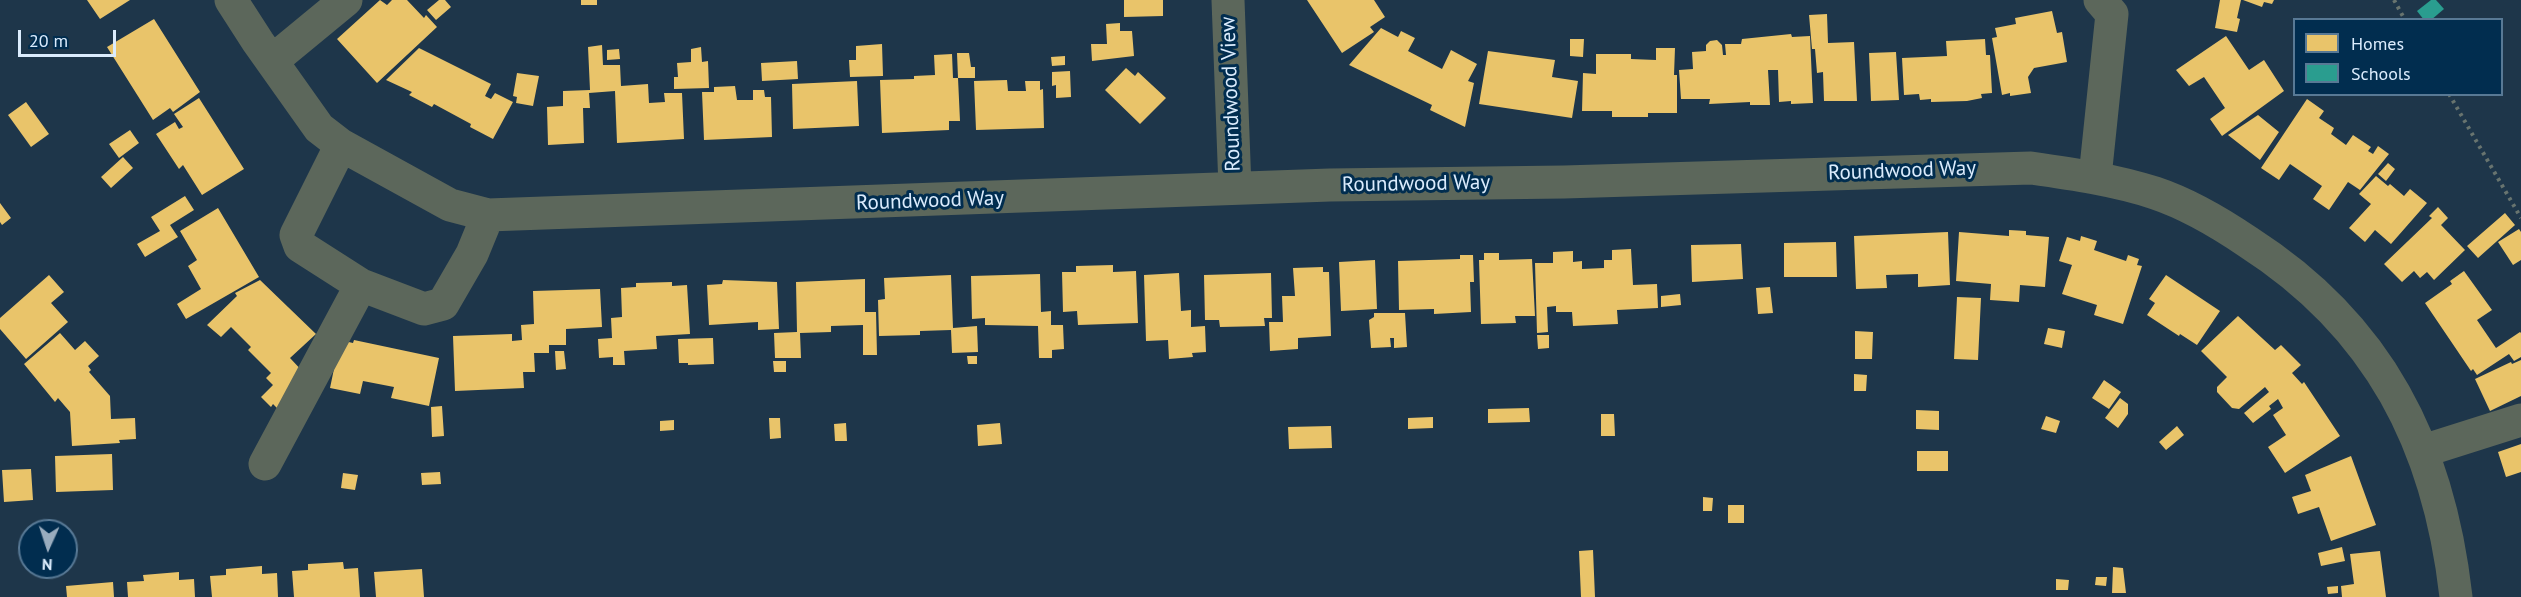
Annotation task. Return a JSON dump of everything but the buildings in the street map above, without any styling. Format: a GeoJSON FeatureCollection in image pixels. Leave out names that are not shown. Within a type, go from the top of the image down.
{"type":"FeatureCollection","features":[{"type":"Feature","properties":{"kind":"street","name":"Roundwood Way"},"geometry":{"type":"LineString","coordinates":[[231,0],[319,128],[341,145],[450,205],[488,215],[1235,188],[1564,182],[2031,168],[2095,177],[2157,194],[2220,224],[2280,262],[2328,307],[2369,352],[2401,403],[2423,451],[2440,503],[2452,562],[2456,597]]}},
{"type":"Feature","properties":{"kind":"street"},"geometry":{"type":"LineString","coordinates":[[272,61],[346,0]]}},
{"type":"Feature","properties":{"kind":"street","name":"Roundwood View"},"geometry":{"type":"LineString","coordinates":[[1228,0],[1235,188]]}},
{"type":"Feature","properties":{"kind":"street"},"geometry":{"type":"LineString","coordinates":[[2095,177],[2110,5]]}},
{"type":"Feature","properties":{"kind":"street"},"geometry":{"type":"LineString","coordinates":[[341,145],[296,235],[300,246],[361,285],[424,309],[443,304],[472,254],[488,215]]}},
{"type":"Feature","properties":{"kind":"street"},"geometry":{"type":"LineString","coordinates":[[266,464],[361,285]]}},
{"type":"Feature","properties":{"kind":"street"},"geometry":{"type":"LineString","coordinates":[[2423,451],[2521,420]]}},
{"type":"Feature","properties":{"kind":"path"},"geometry":{"type":"LineString","coordinates":[[2394,0],[2404,18]]}},
{"type":"Feature","properties":{"kind":"path"},"geometry":{"type":"LineString","coordinates":[[2450,96],[2521,218]]}}]}
